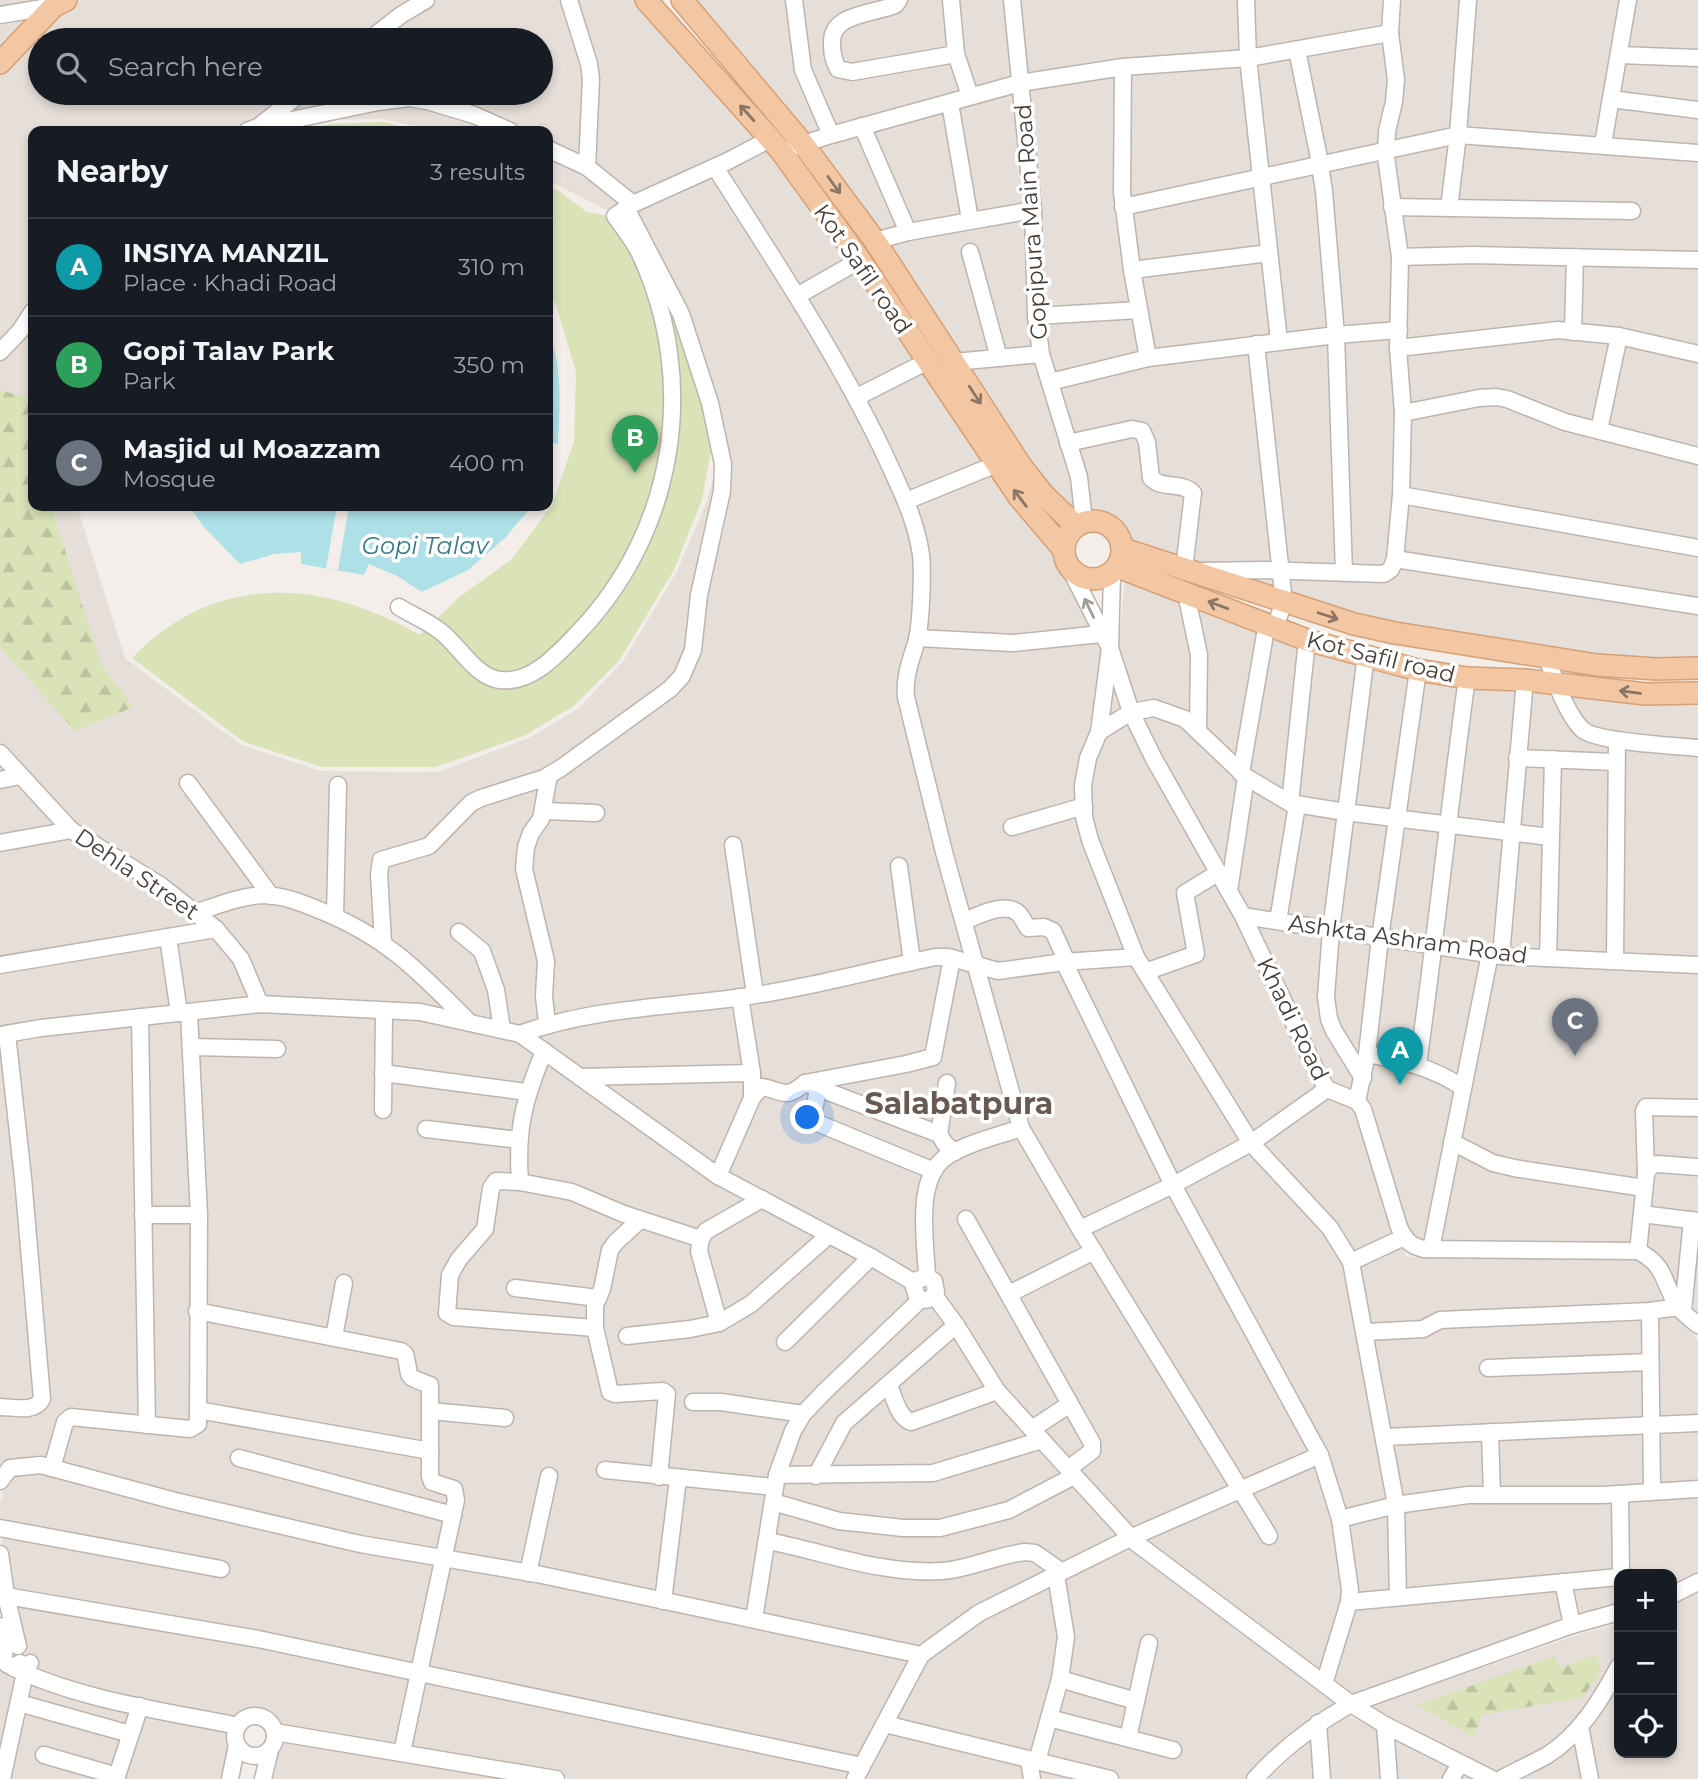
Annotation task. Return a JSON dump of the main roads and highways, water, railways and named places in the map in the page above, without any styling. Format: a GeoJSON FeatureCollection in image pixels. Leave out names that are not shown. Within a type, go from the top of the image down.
{"type":"FeatureCollection","features":[{"type":"Feature","properties":{"kind":"main road","name":"Kot Safil road"},"geometry":{"type":"LineString","coordinates":[[646,0],[776,145],[860,260],[1019,497],[1066,558]]}},
{"type":"Feature","properties":{"kind":"main road"},"geometry":{"type":"LineString","coordinates":[[682,0],[803,144],[875,241],[1021,466],[1043,494],[1080,524]]}},
{"type":"Feature","properties":{"kind":"main road"},"geometry":{"type":"LineString","coordinates":[[35,28],[60,3]]}},
{"type":"Feature","properties":{"kind":"main road"},"geometry":{"type":"LineString","coordinates":[[0,63],[28,35]]}},
{"type":"Feature","properties":{"kind":"main road"},"geometry":{"type":"LineString","coordinates":[[1102,522],[1117,532],[1118,563],[1094,580],[1076,574],[1066,558],[1070,533],[1080,524],[1102,522]]}},
{"type":"Feature","properties":{"kind":"main road","name":"Kot Safil road"},"geometry":{"type":"LineString","coordinates":[[1118,563],[1187,570],[1354,624],[1395,633],[1629,667],[1698,668]]}},
{"type":"Feature","properties":{"kind":"main road","name":"Kot Safil road"},"geometry":{"type":"LineString","coordinates":[[1118,563],[1186,593],[1307,640],[1418,670],[1466,678],[1525,680],[1645,694],[1698,693]]}},
{"type":"Feature","properties":{"kind":"water"},"geometry":{"type":"Polygon","coordinates":[[[553,345],[560,401],[558,444],[553,442],[553,345]]]}},
{"type":"Feature","properties":{"kind":"water","name":"Gopi Talav"},"geometry":{"type":"Polygon","coordinates":[[[193,511],[528,511],[505,538],[468,570],[422,592],[397,576],[369,564],[364,575],[301,564],[301,552],[274,554],[240,564],[203,526],[193,511]]]}},
{"type":"Feature","properties":{"kind":"place","name":"Gopi Talav Park"},"geometry":{"type":"Point","coordinates":[635,473]}},
{"type":"Feature","properties":{"kind":"place","name":"Masjid ul Moazzam"},"geometry":{"type":"Point","coordinates":[1575,1056]}},
{"type":"Feature","properties":{"kind":"place","name":"INSIYA MANZIL"},"geometry":{"type":"Point","coordinates":[1400,1085]}},
{"type":"Feature","properties":{"kind":"district","name":"Salabatpura"},"geometry":{"type":"Point","coordinates":[959,1104]}}]}
